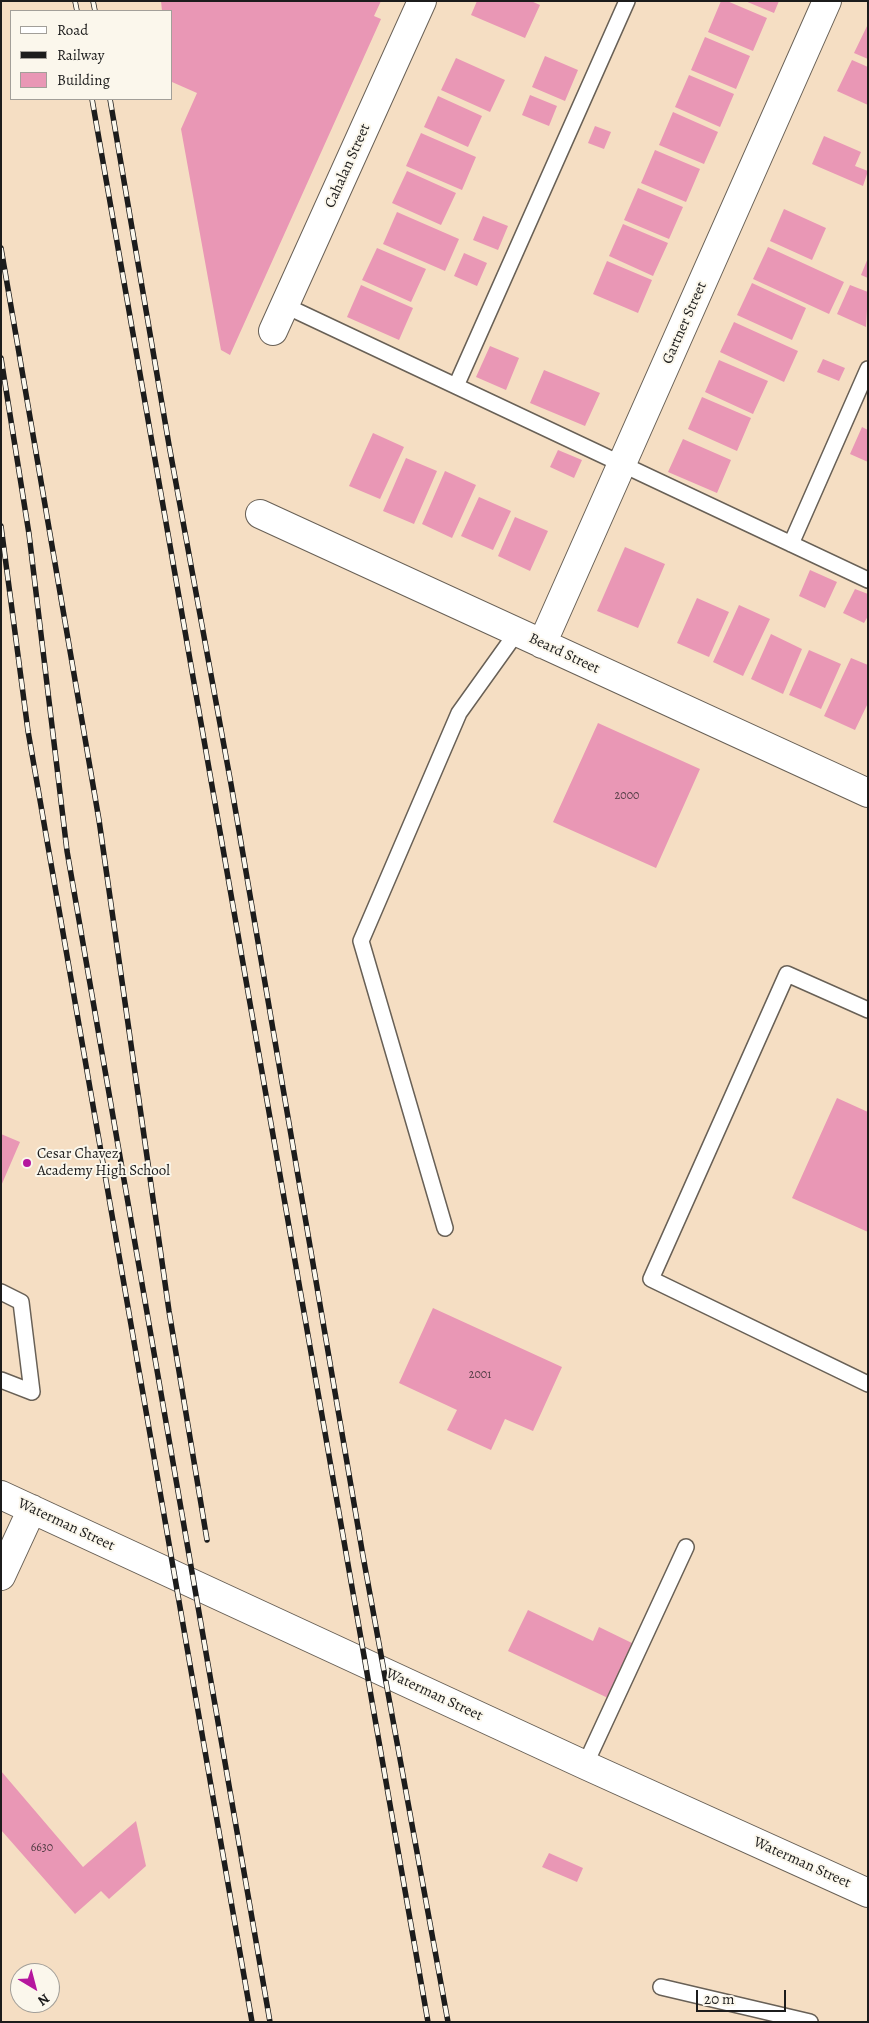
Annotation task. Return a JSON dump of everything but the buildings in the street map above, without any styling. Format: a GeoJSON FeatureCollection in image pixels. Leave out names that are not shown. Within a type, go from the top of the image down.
{"type":"FeatureCollection","features":[{"type":"Feature","properties":{"kind":"street","name":"Cahalan Street"},"geometry":{"type":"LineString","coordinates":[[273,331],[286,306],[422,1]]}},
{"type":"Feature","properties":{"kind":"street","name":"Gartner Street"},"geometry":{"type":"LineString","coordinates":[[542,644],[827,1]]}},
{"type":"Feature","properties":{"kind":"street","name":"Beard Street"},"geometry":{"type":"LineString","coordinates":[[260,514],[868,793]]}},
{"type":"Feature","properties":{"kind":"street","name":"Waterman Street"},"geometry":{"type":"LineString","coordinates":[[1,1495],[585,1765],[868,1893]]}},
{"type":"Feature","properties":{"kind":"street"},"geometry":{"type":"LineString","coordinates":[[1,1576],[32,1509]]}},
{"type":"Feature","properties":{"kind":"lane"},"geometry":{"type":"LineString","coordinates":[[456,386],[628,1]]}},
{"type":"Feature","properties":{"kind":"lane"},"geometry":{"type":"LineString","coordinates":[[286,306],[868,580]]}},
{"type":"Feature","properties":{"kind":"lane"},"geometry":{"type":"LineString","coordinates":[[791,544],[868,368]]}},
{"type":"Feature","properties":{"kind":"lane"},"geometry":{"type":"LineString","coordinates":[[445,1228],[361,941],[459,713],[517,632]]}},
{"type":"Feature","properties":{"kind":"lane"},"geometry":{"type":"LineString","coordinates":[[868,1010],[787,974],[651,1279],[868,1384]]}},
{"type":"Feature","properties":{"kind":"lane"},"geometry":{"type":"LineString","coordinates":[[1,1292],[21,1302],[32,1392],[1,1380]]}},
{"type":"Feature","properties":{"kind":"lane"},"geometry":{"type":"LineString","coordinates":[[585,1765],[686,1547]]}},
{"type":"Feature","properties":{"kind":"lane"},"geometry":{"type":"LineString","coordinates":[[661,1987],[810,2022]]}},
{"type":"Feature","properties":{"kind":"railway"},"geometry":{"type":"LineString","coordinates":[[75,1],[77,10]]}},
{"type":"Feature","properties":{"kind":"railway"},"geometry":{"type":"LineString","coordinates":[[93,1],[95,10]]}},
{"type":"Feature","properties":{"kind":"railway"},"geometry":{"type":"LineString","coordinates":[[92,100],[428,2022]]}},
{"type":"Feature","properties":{"kind":"railway"},"geometry":{"type":"LineString","coordinates":[[110,100],[169,445],[231,784],[363,1556],[448,2022]]}},
{"type":"Feature","properties":{"kind":"railway"},"geometry":{"type":"LineString","coordinates":[[1,248],[99,820],[169,1311],[207,1540]]}},
{"type":"Feature","properties":{"kind":"railway"},"geometry":{"type":"LineString","coordinates":[[1,358],[29,534],[67,851],[270,2022]]}},
{"type":"Feature","properties":{"kind":"railway"},"geometry":{"type":"LineString","coordinates":[[1,526],[28,731],[252,2022]]}},
{"type":"Feature","properties":{"kind":"place","name":"Cesar Chavez Academy High School"},"geometry":{"type":"Point","coordinates":[27,1163]}}]}
